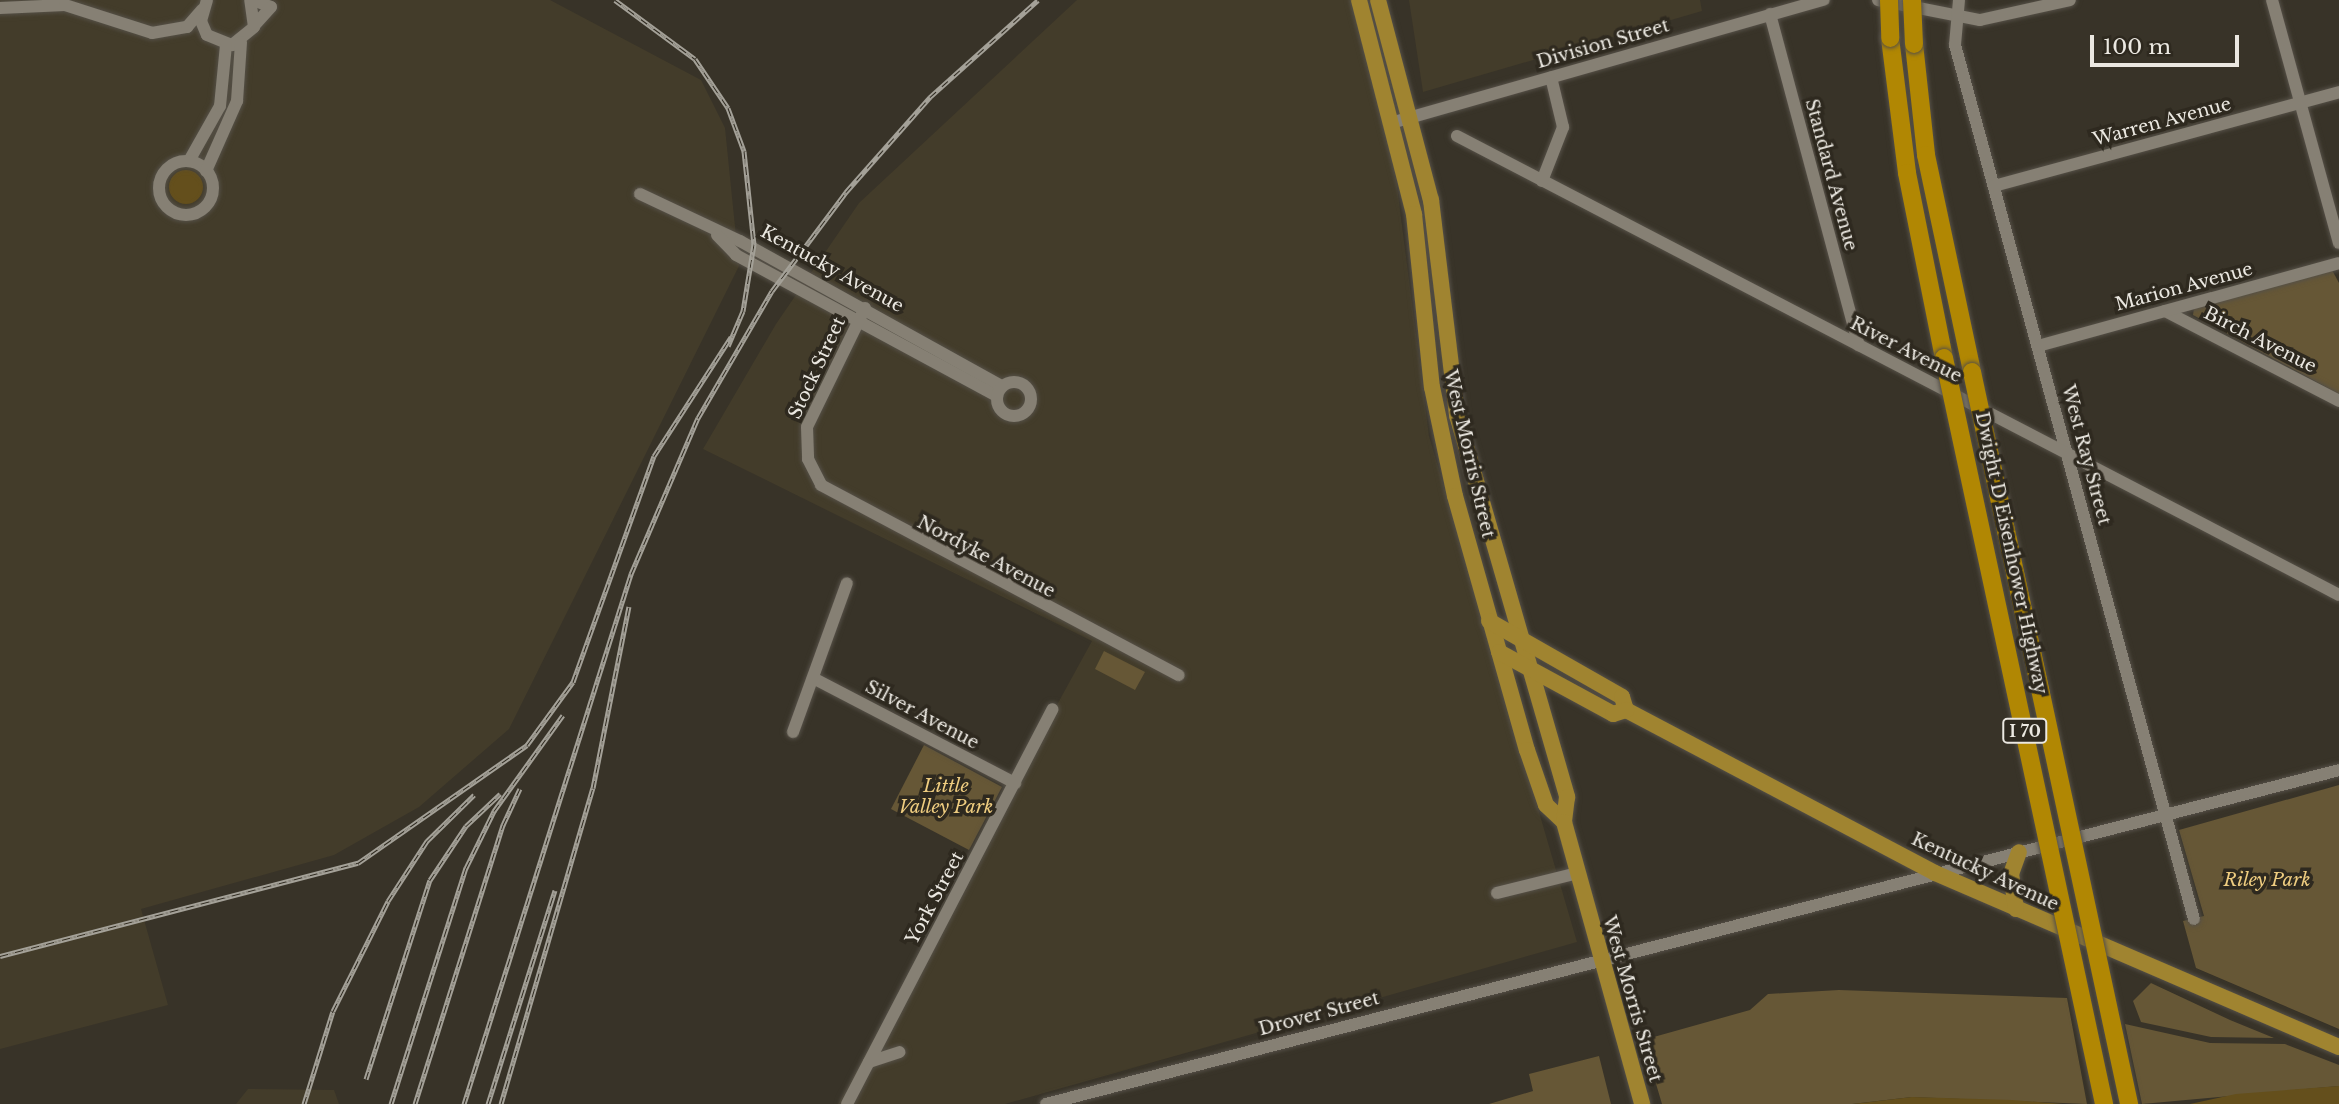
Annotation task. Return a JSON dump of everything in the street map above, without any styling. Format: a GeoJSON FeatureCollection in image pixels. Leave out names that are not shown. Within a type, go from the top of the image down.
{"type":"FeatureCollection","features":[{"type":"Feature","properties":{"kind":"highway","name":"Dwight D Eisenhower Highway"},"geometry":{"type":"LineString","coordinates":[[1889,0],[1890,38],[1906,173],[2104,1104]]}},
{"type":"Feature","properties":{"kind":"highway","name":"Dwight D Eisenhower Highway"},"geometry":{"type":"LineString","coordinates":[[1912,0],[1926,155],[2129,1104]]}},
{"type":"Feature","properties":{"kind":"main road","name":"West Morris Street"},"geometry":{"type":"LineString","coordinates":[[1359,0],[1418,236],[1428,345],[1441,435],[1489,621],[1546,805],[1564,822]]}},
{"type":"Feature","properties":{"kind":"main road","name":"West Morris Street"},"geometry":{"type":"LineString","coordinates":[[1378,0],[1410,117],[1437,235],[1446,323],[1465,447],[1567,797],[1564,822],[1642,1104]]}},
{"type":"Feature","properties":{"kind":"main road"},"geometry":{"type":"LineString","coordinates":[[1418,236],[1431,258],[1436,312],[1446,323]]}},
{"type":"Feature","properties":{"kind":"main road"},"geometry":{"type":"LineString","coordinates":[[1428,345],[1440,360],[1451,422],[1465,447]]}},
{"type":"Feature","properties":{"kind":"main road","name":"Kentucky Avenue"},"geometry":{"type":"LineString","coordinates":[[1489,621],[1521,642],[1622,697],[1626,710]]}},
{"type":"Feature","properties":{"kind":"main road","name":"Kentucky Avenue"},"geometry":{"type":"LineString","coordinates":[[1499,652],[1613,714],[1626,710],[1935,873],[2339,1047]]}},
{"type":"Feature","properties":{"kind":"main road"},"geometry":{"type":"LineString","coordinates":[[1543,716],[1569,692]]}},
{"type":"Feature","properties":{"kind":"main road"},"geometry":{"type":"LineString","coordinates":[[2016,909],[2011,874],[2019,852]]}},
{"type":"Feature","properties":{"kind":"street"},"geometry":{"type":"LineString","coordinates":[[206,171],[189,161],[171,165],[159,182],[171,211],[190,215],[206,206],[212,190],[206,171],[237,101],[241,42],[255,25],[252,0]]}},
{"type":"Feature","properties":{"kind":"street","name":"Division Street"},"geometry":{"type":"LineString","coordinates":[[1391,122],[1824,0]]}},
{"type":"Feature","properties":{"kind":"street"},"geometry":{"type":"LineString","coordinates":[[1878,0],[1956,18],[2003,18],[2070,0]]}},
{"type":"Feature","properties":{"kind":"street","name":"West Ray Street"},"geometry":{"type":"LineString","coordinates":[[1959,0],[1955,45],[2194,919]]}},
{"type":"Feature","properties":{"kind":"street"},"geometry":{"type":"LineString","coordinates":[[2272,0],[2339,243]]}},
{"type":"Feature","properties":{"kind":"street"},"geometry":{"type":"LineString","coordinates":[[0,8],[53,3],[132,31],[187,27],[226,45],[241,42]]}},
{"type":"Feature","properties":{"kind":"street"},"geometry":{"type":"LineString","coordinates":[[187,27],[205,3]]}},
{"type":"Feature","properties":{"kind":"street"},"geometry":{"type":"LineString","coordinates":[[205,3],[208,35]]}},
{"type":"Feature","properties":{"kind":"street","name":"Standard Avenue"},"geometry":{"type":"LineString","coordinates":[[1770,14],[1859,345]]}},
{"type":"Feature","properties":{"kind":"street"},"geometry":{"type":"LineString","coordinates":[[189,161],[220,106],[226,45]]}},
{"type":"Feature","properties":{"kind":"street"},"geometry":{"type":"LineString","coordinates":[[1542,181],[1563,127],[1552,77]]}},
{"type":"Feature","properties":{"kind":"street","name":"Warren Avenue"},"geometry":{"type":"LineString","coordinates":[[1994,187],[2339,92]]}},
{"type":"Feature","properties":{"kind":"street","name":"River Avenue"},"geometry":{"type":"LineString","coordinates":[[1457,136],[2339,595]]}},
{"type":"Feature","properties":{"kind":"street","name":"Kentucky Avenue"},"geometry":{"type":"LineString","coordinates":[[640,194],[716,234],[740,241],[1000,391]]}},
{"type":"Feature","properties":{"kind":"street","name":"Marion Avenue"},"geometry":{"type":"LineString","coordinates":[[2038,345],[2339,263]]}},
{"type":"Feature","properties":{"kind":"street","name":"Birch Avenue"},"geometry":{"type":"LineString","coordinates":[[2165,311],[2339,401]]}},
{"type":"Feature","properties":{"kind":"street","name":"Stock Street"},"geometry":{"type":"LineString","coordinates":[[805,444],[811,415],[863,314]]}},
{"type":"Feature","properties":{"kind":"street","name":"Nordyke Avenue"},"geometry":{"type":"LineString","coordinates":[[805,444],[812,471],[835,498],[1179,675]]}},
{"type":"Feature","properties":{"kind":"street"},"geometry":{"type":"LineString","coordinates":[[793,732],[848,583]]}},
{"type":"Feature","properties":{"kind":"street","name":"Silver Avenue"},"geometry":{"type":"LineString","coordinates":[[813,678],[1015,783]]}},
{"type":"Feature","properties":{"kind":"street","name":"York Street"},"geometry":{"type":"LineString","coordinates":[[847,1104],[1054,709]]}},
{"type":"Feature","properties":{"kind":"street","name":"Drover Street"},"geometry":{"type":"LineString","coordinates":[[1046,1104],[2339,770]]}},
{"type":"Feature","properties":{"kind":"street"},"geometry":{"type":"LineString","coordinates":[[1497,893],[1578,873]]}},
{"type":"Feature","properties":{"kind":"street"},"geometry":{"type":"LineString","coordinates":[[869,1062],[899,1052]]}},
{"type":"Feature","properties":{"kind":"shaded area"},"geometry":{"type":"Polygon","coordinates":[[[0,0],[550,0],[701,80],[725,128],[739,266],[509,729],[419,807],[334,855],[141,909],[168,1005],[0,1049],[0,0]]]}},
{"type":"Feature","properties":{"kind":"shaded area"},"geometry":{"type":"Polygon","coordinates":[[[1077,0],[1351,0],[1394,163],[1429,436],[1577,942],[1005,1104],[838,1104],[1092,641],[703,449],[776,324],[859,203],[1077,0]]]}},
{"type":"Feature","properties":{"kind":"shaded area"},"geometry":{"type":"Polygon","coordinates":[[[1409,0],[1700,0],[1702,11],[1423,92],[1409,0]]]}},
{"type":"Feature","properties":{"kind":"shaded area"},"geometry":{"type":"Polygon","coordinates":[[[186,170],[198,175],[203,187],[198,199],[186,204],[174,199],[169,187],[174,175],[186,170]]]}},
{"type":"Feature","properties":{"kind":"shaded area"},"geometry":{"type":"Polygon","coordinates":[[[2339,1086],[2339,1104],[2190,1104],[2236,1094],[2339,1086]]]}},
{"type":"Feature","properties":{"kind":"shaded area"},"geometry":{"type":"Polygon","coordinates":[[[248,1089],[334,1090],[339,1104],[236,1104],[248,1089]]]}},
{"type":"Feature","properties":{"kind":"shaded area"},"geometry":{"type":"Polygon","coordinates":[[[1912,1097],[2012,1100],[2063,1104],[1853,1104],[1912,1097]]]}},
{"type":"Feature","properties":{"kind":"green space"},"geometry":{"type":"Polygon","coordinates":[[[2332,270],[2339,283],[2339,394],[2193,315],[2194,308],[2332,270]]]}},
{"type":"Feature","properties":{"kind":"green space"},"geometry":{"type":"Polygon","coordinates":[[[1104,651],[1145,672],[1135,690],[1095,669],[1104,651]]]}},
{"type":"Feature","properties":{"kind":"green space","name":"Little Valley Park"},"geometry":{"type":"Polygon","coordinates":[[[924,745],[1002,787],[969,850],[891,809],[924,745]]]}},
{"type":"Feature","properties":{"kind":"green space","name":"Riley Park"},"geometry":{"type":"Polygon","coordinates":[[[2339,785],[2339,1029],[2196,968],[2183,921],[2204,916],[2179,830],[2339,785]]]}},
{"type":"Feature","properties":{"kind":"green space"},"geometry":{"type":"Polygon","coordinates":[[[2151,983],[2274,1038],[2211,1037],[2141,1022],[2133,1001],[2151,983]]]}},
{"type":"Feature","properties":{"kind":"green space"},"geometry":{"type":"Polygon","coordinates":[[[1839,990],[2067,998],[2087,1104],[1912,1097],[1852,1104],[1662,1104],[1643,1040],[1750,1010],[1768,994],[1839,990]]]}},
{"type":"Feature","properties":{"kind":"green space"},"geometry":{"type":"Polygon","coordinates":[[[2125,1024],[2210,1043],[2285,1044],[2339,1065],[2339,1086],[2142,1104],[2125,1024]]]}},
{"type":"Feature","properties":{"kind":"green space"},"geometry":{"type":"Polygon","coordinates":[[[1599,1056],[1611,1104],[1489,1104],[1533,1091],[1529,1074],[1599,1056]]]}},
{"type":"Feature","properties":{"kind":"railway"},"geometry":{"type":"LineString","coordinates":[[615,0],[695,59],[728,108],[744,151],[754,244],[743,311],[728,346]]}},
{"type":"Feature","properties":{"kind":"railway"},"geometry":{"type":"LineString","coordinates":[[464,1104],[631,574],[698,418],[772,291],[846,192],[930,97],[1038,0]]}},
{"type":"Feature","properties":{"kind":"railway"},"geometry":{"type":"LineString","coordinates":[[0,956],[358,863],[527,745],[573,682],[654,456],[731,337]]}},
{"type":"Feature","properties":{"kind":"railway"},"geometry":{"type":"LineString","coordinates":[[501,1104],[593,788],[629,607]]}},
{"type":"Feature","properties":{"kind":"railway"},"geometry":{"type":"LineString","coordinates":[[391,1104],[466,868],[494,811],[563,715]]}},
{"type":"Feature","properties":{"kind":"railway"},"geometry":{"type":"LineString","coordinates":[[415,1104],[503,825],[520,789]]}},
{"type":"Feature","properties":{"kind":"railway"},"geometry":{"type":"LineString","coordinates":[[366,1079],[430,880],[466,826],[500,794]]}},
{"type":"Feature","properties":{"kind":"railway"},"geometry":{"type":"LineString","coordinates":[[304,1104],[333,1011],[388,901],[427,841],[474,795]]}},
{"type":"Feature","properties":{"kind":"railway"},"geometry":{"type":"LineString","coordinates":[[488,1104],[555,890]]}}]}
